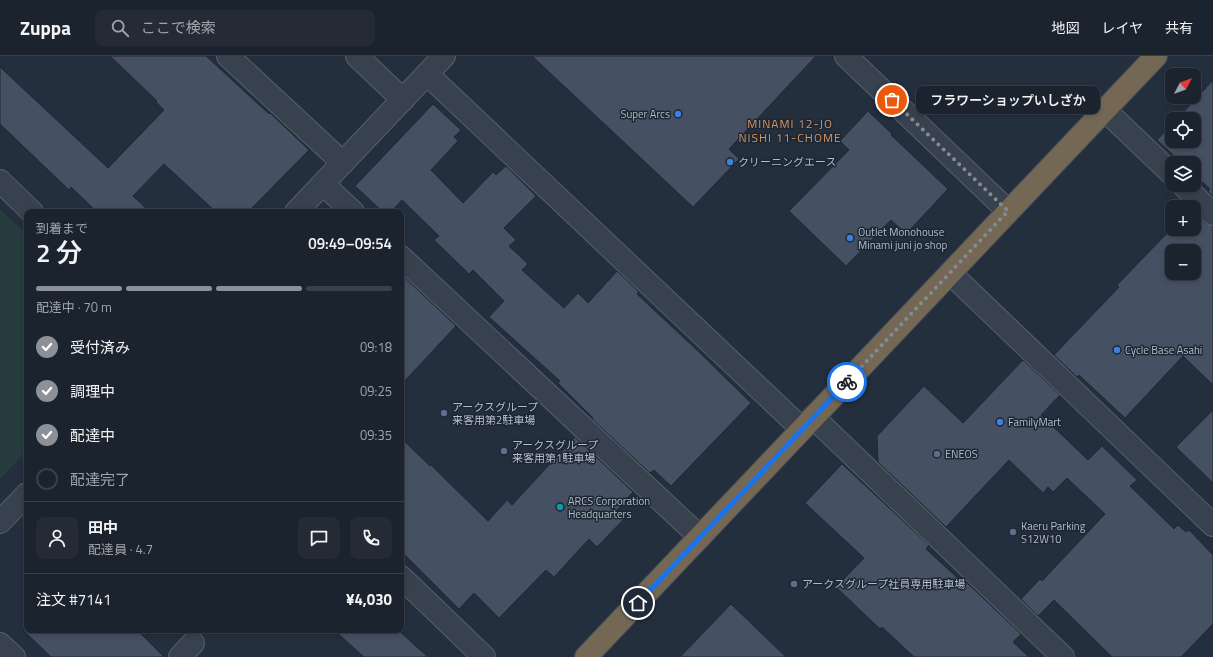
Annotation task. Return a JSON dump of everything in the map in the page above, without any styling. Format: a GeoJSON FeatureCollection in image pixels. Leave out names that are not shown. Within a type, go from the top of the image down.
{"type":"FeatureCollection","features":[{"type":"Feature","properties":{"kind":"highway"},"geometry":{"type":"LineString","coordinates":[[586,657],[1156,56]]}},
{"type":"Feature","properties":{"kind":"street"},"geometry":{"type":"LineString","coordinates":[[228,56],[342,163]]}},
{"type":"Feature","properties":{"kind":"street"},"geometry":{"type":"LineString","coordinates":[[357,56],[402,100]]}},
{"type":"Feature","properties":{"kind":"street"},"geometry":{"type":"LineString","coordinates":[[299,209],[444,56]]}},
{"type":"Feature","properties":{"kind":"street"},"geometry":{"type":"LineString","coordinates":[[846,56],[1008,211]]}},
{"type":"Feature","properties":{"kind":"street"},"geometry":{"type":"LineString","coordinates":[[427,74],[1063,657]]}},
{"type":"Feature","properties":{"kind":"street"},"geometry":{"type":"LineString","coordinates":[[1105,110],[1165,167]]}},
{"type":"Feature","properties":{"kind":"street"},"geometry":{"type":"LineString","coordinates":[[0,181],[29,209]]}},
{"type":"Feature","properties":{"kind":"street"},"geometry":{"type":"LineString","coordinates":[[323,184],[350,209]]}},
{"type":"Feature","properties":{"kind":"street"},"geometry":{"type":"LineString","coordinates":[[1190,192],[1213,214]]}},
{"type":"Feature","properties":{"kind":"street"},"geometry":{"type":"LineString","coordinates":[[404,260],[700,538]]}},
{"type":"Feature","properties":{"kind":"street"},"geometry":{"type":"LineString","coordinates":[[950,273],[1213,525]]}},
{"type":"Feature","properties":{"kind":"street"},"geometry":{"type":"LineString","coordinates":[[0,522],[24,497]]}},
{"type":"Feature","properties":{"kind":"street"},"geometry":{"type":"LineString","coordinates":[[404,580],[484,657]]}},
{"type":"Feature","properties":{"kind":"street"},"geometry":{"type":"LineString","coordinates":[[0,644],[14,657]]}},
{"type":"Feature","properties":{"kind":"green space"},"geometry":{"type":"Polygon","coordinates":[[[0,209],[24,232],[24,453],[0,479],[0,209]]]}},
{"type":"Feature","properties":{"kind":"building"},"geometry":{"type":"Polygon","coordinates":[[[110,56],[206,56],[309,150],[251,209],[213,209],[164,164],[133,196],[147,209],[94,209],[71,187],[69,190],[0,124],[0,67],[108,168],[164,110],[156,102],[157,101],[110,56]]]}},
{"type":"Feature","properties":{"kind":"building","name":"Super Arcs"},"geometry":{"type":"Polygon","coordinates":[[[532,56],[816,56],[729,149],[739,159],[693,207],[532,56]]]}},
{"type":"Feature","properties":{"kind":"building"},"geometry":{"type":"Polygon","coordinates":[[[1213,80],[1213,197],[1208,191],[1210,189],[1201,181],[1201,156],[1174,156],[1166,148],[1201,148],[1201,112],[1183,112],[1191,104],[1201,104],[1201,93],[1213,80]]]}},
{"type":"Feature","properties":{"kind":"building"},"geometry":{"type":"Polygon","coordinates":[[[433,104],[461,130],[454,137],[458,141],[431,170],[463,203],[493,172],[496,175],[506,166],[536,196],[504,228],[516,240],[509,246],[528,264],[522,270],[564,308],[578,293],[588,303],[617,271],[639,292],[637,294],[751,403],[671,486],[654,470],[650,473],[592,419],[593,418],[558,383],[560,381],[489,317],[504,301],[473,270],[469,274],[434,240],[439,236],[402,200],[394,209],[380,209],[355,186],[433,104]]]}},
{"type":"Feature","properties":{"kind":"building"},"geometry":{"type":"Polygon","coordinates":[[[868,111],[948,189],[906,234],[891,220],[846,266],[789,211],[849,150],[840,141],[868,111]]]}},
{"type":"Feature","properties":{"kind":"building"},"geometry":{"type":"Polygon","coordinates":[[[1165,131],[1165,147],[1157,140],[1165,131]]]}},
{"type":"Feature","properties":{"kind":"building"},"geometry":{"type":"Polygon","coordinates":[[[1201,219],[1205,223],[1213,226],[1213,385],[1183,356],[1125,418],[1079,375],[1077,377],[1054,355],[1119,287],[1117,285],[1165,235],[1201,236],[1201,219]]]}},
{"type":"Feature","properties":{"kind":"building"},"geometry":{"type":"Polygon","coordinates":[[[404,277],[456,326],[404,382],[404,277]]]}},
{"type":"Feature","properties":{"kind":"building"},"geometry":{"type":"Polygon","coordinates":[[[1023,360],[1060,395],[1041,415],[1088,460],[1102,446],[1137,480],[1130,486],[1174,529],[1178,525],[1186,532],[1189,530],[1213,555],[1213,624],[1181,657],[1112,657],[1054,600],[1038,616],[1021,599],[1040,579],[1042,581],[1105,514],[1067,478],[1053,492],[1048,487],[1043,493],[1009,460],[946,527],[878,462],[877,436],[924,386],[963,423],[1023,360]]]}},
{"type":"Feature","properties":{"kind":"building"},"geometry":{"type":"Polygon","coordinates":[[[1213,410],[1213,483],[1176,447],[1213,410]]]}},
{"type":"Feature","properties":{"kind":"building"},"geometry":{"type":"Polygon","coordinates":[[[575,437],[633,492],[617,510],[625,518],[597,547],[589,539],[554,577],[546,570],[499,618],[474,593],[459,609],[404,554],[404,441],[488,521],[507,500],[512,505],[575,437]]]}},
{"type":"Feature","properties":{"kind":"building"},"geometry":{"type":"Polygon","coordinates":[[[842,464],[929,545],[926,549],[962,582],[964,580],[1021,634],[1013,642],[1029,657],[914,657],[882,627],[880,629],[836,587],[864,558],[805,503],[842,464]]]}},
{"type":"Feature","properties":{"kind":"building"},"geometry":{"type":"Polygon","coordinates":[[[731,604],[786,657],[680,657],[731,604]]]}},
{"type":"Feature","properties":{"kind":"building"},"geometry":{"type":"Polygon","coordinates":[[[26,633],[140,633],[164,657],[51,657],[26,633]]]}},
{"type":"Feature","properties":{"kind":"building"},"geometry":{"type":"Polygon","coordinates":[[[337,633],[401,633],[428,657],[364,657],[337,633]]]}},
{"type":"Feature","properties":{"kind":"way so far"},"geometry":{"type":"LineString","coordinates":[[847,382],[1008,211],[892,100]]}},
{"type":"Feature","properties":{"kind":"place","name":"フラワーショップいしざか"},"geometry":{"type":"Point","coordinates":[892,100]}},
{"type":"Feature","properties":{"kind":"place","name":"Super Arcs"},"geometry":{"type":"Point","coordinates":[678,114]}},
{"type":"Feature","properties":{"kind":"place","name":"クリーニングエース"},"geometry":{"type":"Point","coordinates":[730,162]}},
{"type":"Feature","properties":{"kind":"place","name":"Outlet Monohouse Minami juni jo shop"},"geometry":{"type":"Point","coordinates":[850,238]}},
{"type":"Feature","properties":{"kind":"place","name":"Cycle Base Asahi"},"geometry":{"type":"Point","coordinates":[1117,350]}},
{"type":"Feature","properties":{"kind":"place","name":"アークスグループ 来客用第2駐車場"},"geometry":{"type":"Point","coordinates":[444,413]}},
{"type":"Feature","properties":{"kind":"place","name":"FamilyMart"},"geometry":{"type":"Point","coordinates":[1000,422]}},
{"type":"Feature","properties":{"kind":"place","name":"アークスグループ 来客用第1駐車場"},"geometry":{"type":"Point","coordinates":[504,451]}},
{"type":"Feature","properties":{"kind":"place","name":"ENEOS"},"geometry":{"type":"Point","coordinates":[937,454]}},
{"type":"Feature","properties":{"kind":"place","name":"ARCS Corporation Headquarters"},"geometry":{"type":"Point","coordinates":[560,507]}},
{"type":"Feature","properties":{"kind":"place","name":"Kaeru Parking S12W10"},"geometry":{"type":"Point","coordinates":[1013,532]}},
{"type":"Feature","properties":{"kind":"place","name":"アークスグループ社員専用駐車場"},"geometry":{"type":"Point","coordinates":[794,584]}},
{"type":"Feature","properties":{"kind":"district","name":"MINAMI 12-JO NISHI 11-CHOME"},"geometry":{"type":"Point","coordinates":[790,130]}},
{"type":"Feature","properties":{"kind":"route"},"geometry":{"type":"LineString","coordinates":[[638,603],[847,382]]}}]}
